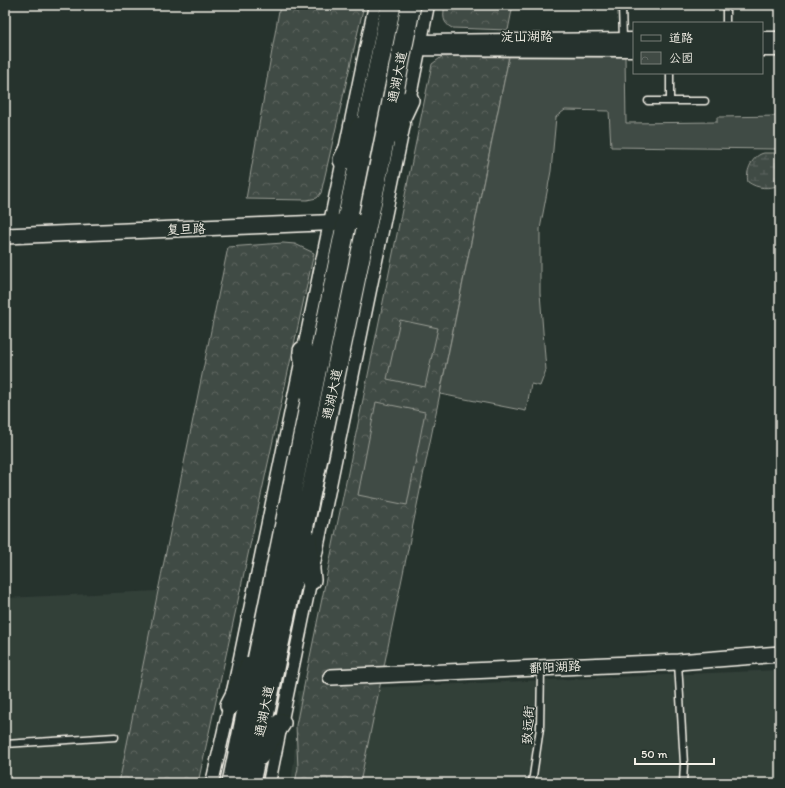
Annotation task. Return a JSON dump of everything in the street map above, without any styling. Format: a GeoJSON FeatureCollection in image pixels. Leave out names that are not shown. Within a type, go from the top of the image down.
{"type":"FeatureCollection","features":[{"type":"Feature","properties":{"kind":"main road","name":"通湖大道"},"geometry":{"type":"LineString","coordinates":[[232,783],[309,411],[338,222],[370,112],[391,5]]}},
{"type":"Feature","properties":{"kind":"main road","name":"通湖大道"},"geometry":{"type":"LineString","coordinates":[[250,783],[382,157],[411,5]]}},
{"type":"Feature","properties":{"kind":"main road"},"geometry":{"type":"LineString","coordinates":[[382,157],[409,100]]}},
{"type":"Feature","properties":{"kind":"main road"},"geometry":{"type":"LineString","coordinates":[[343,160],[370,112]]}},
{"type":"Feature","properties":{"kind":"main road"},"geometry":{"type":"LineString","coordinates":[[303,351],[309,411]]}},
{"type":"Feature","properties":{"kind":"main road"},"geometry":{"type":"LineString","coordinates":[[306,521],[311,580]]}},
{"type":"Feature","properties":{"kind":"main road"},"geometry":{"type":"LineString","coordinates":[[230,705],[261,644]]}},
{"type":"Feature","properties":{"kind":"main road"},"geometry":{"type":"LineString","coordinates":[[254,764],[281,723]]}},
{"type":"Feature","properties":{"kind":"street"},"geometry":{"type":"LineString","coordinates":[[212,783],[230,705],[303,351],[338,222],[343,160],[375,5]]}},
{"type":"Feature","properties":{"kind":"street"},"geometry":{"type":"LineString","coordinates":[[269,783],[428,5]]}},
{"type":"Feature","properties":{"kind":"street"},"geometry":{"type":"LineString","coordinates":[[763,38],[780,38]]}},
{"type":"Feature","properties":{"kind":"street","name":"淀山湖路"},"geometry":{"type":"LineString","coordinates":[[420,45],[629,39]]}},
{"type":"Feature","properties":{"kind":"street","name":"淀山湖路"},"geometry":{"type":"LineString","coordinates":[[420,45],[633,50]]}},
{"type":"Feature","properties":{"kind":"street"},"geometry":{"type":"LineString","coordinates":[[763,50],[780,50]]}},
{"type":"Feature","properties":{"kind":"street","name":"复旦路"},"geometry":{"type":"LineString","coordinates":[[5,236],[368,221]]}},
{"type":"Feature","properties":{"kind":"street","name":"鄱阳湖路"},"geometry":{"type":"LineString","coordinates":[[679,665],[780,654]]}},
{"type":"Feature","properties":{"kind":"street","name":"鄱阳湖路"},"geometry":{"type":"LineString","coordinates":[[331,681],[679,665],[780,662]]}},
{"type":"Feature","properties":{"kind":"lane"},"geometry":{"type":"LineString","coordinates":[[726,5],[726,22]]}},
{"type":"Feature","properties":{"kind":"lane"},"geometry":{"type":"LineString","coordinates":[[622,6],[629,39]]}},
{"type":"Feature","properties":{"kind":"lane"},"geometry":{"type":"LineString","coordinates":[[670,74],[670,101]]}},
{"type":"Feature","properties":{"kind":"lane"},"geometry":{"type":"LineString","coordinates":[[648,101],[705,101]]}},
{"type":"Feature","properties":{"kind":"lane"},"geometry":{"type":"LineString","coordinates":[[679,665],[684,764],[683,783]]}},
{"type":"Feature","properties":{"kind":"lane","name":"致远街"},"geometry":{"type":"LineString","coordinates":[[532,783],[540,728],[541,672]]}},
{"type":"Feature","properties":{"kind":"lane"},"geometry":{"type":"LineString","coordinates":[[5,744],[115,738]]}},
{"type":"Feature","properties":{"kind":"shaded area"},"geometry":{"type":"Polygon","coordinates":[[[158,591],[119,783],[5,783],[5,598],[158,591]]]}},
{"type":"Feature","properties":{"kind":"shaded area"},"geometry":{"type":"Polygon","coordinates":[[[780,670],[780,783],[291,783],[294,760],[298,691],[780,670]]]}},
{"type":"Feature","properties":{"kind":"green space"},"geometry":{"type":"Polygon","coordinates":[[[280,5],[364,5],[321,193],[317,198],[307,200],[246,199],[280,5]]]}},
{"type":"Feature","properties":{"kind":"green space"},"geometry":{"type":"Polygon","coordinates":[[[445,5],[513,5],[508,30],[452,28],[446,24],[444,18],[445,5]]]}},
{"type":"Feature","properties":{"kind":"green space"},"geometry":{"type":"Polygon","coordinates":[[[443,56],[509,57],[360,783],[295,783],[298,768],[296,725],[432,64],[443,56]]]}},
{"type":"Feature","properties":{"kind":"green space"},"geometry":{"type":"Polygon","coordinates":[[[509,57],[625,57],[626,123],[717,122],[717,117],[780,116],[780,155],[776,149],[611,147],[609,111],[565,110],[556,117],[551,171],[540,229],[540,293],[546,370],[540,386],[531,384],[526,411],[440,394],[509,57]]]}},
{"type":"Feature","properties":{"kind":"green space"},"geometry":{"type":"Polygon","coordinates":[[[774,153],[780,157],[780,185],[764,188],[748,182],[748,173],[753,160],[760,154],[774,153]]]}},
{"type":"Feature","properties":{"kind":"green space"},"geometry":{"type":"Polygon","coordinates":[[[283,243],[295,244],[314,253],[198,783],[119,783],[228,247],[283,243]]]}},
{"type":"Feature","properties":{"kind":"green space"},"geometry":{"type":"Polygon","coordinates":[[[400,320],[438,328],[425,387],[387,379],[400,320]]]}},
{"type":"Feature","properties":{"kind":"green space"},"geometry":{"type":"Polygon","coordinates":[[[376,402],[425,412],[407,505],[358,495],[376,402]]]}}]}
